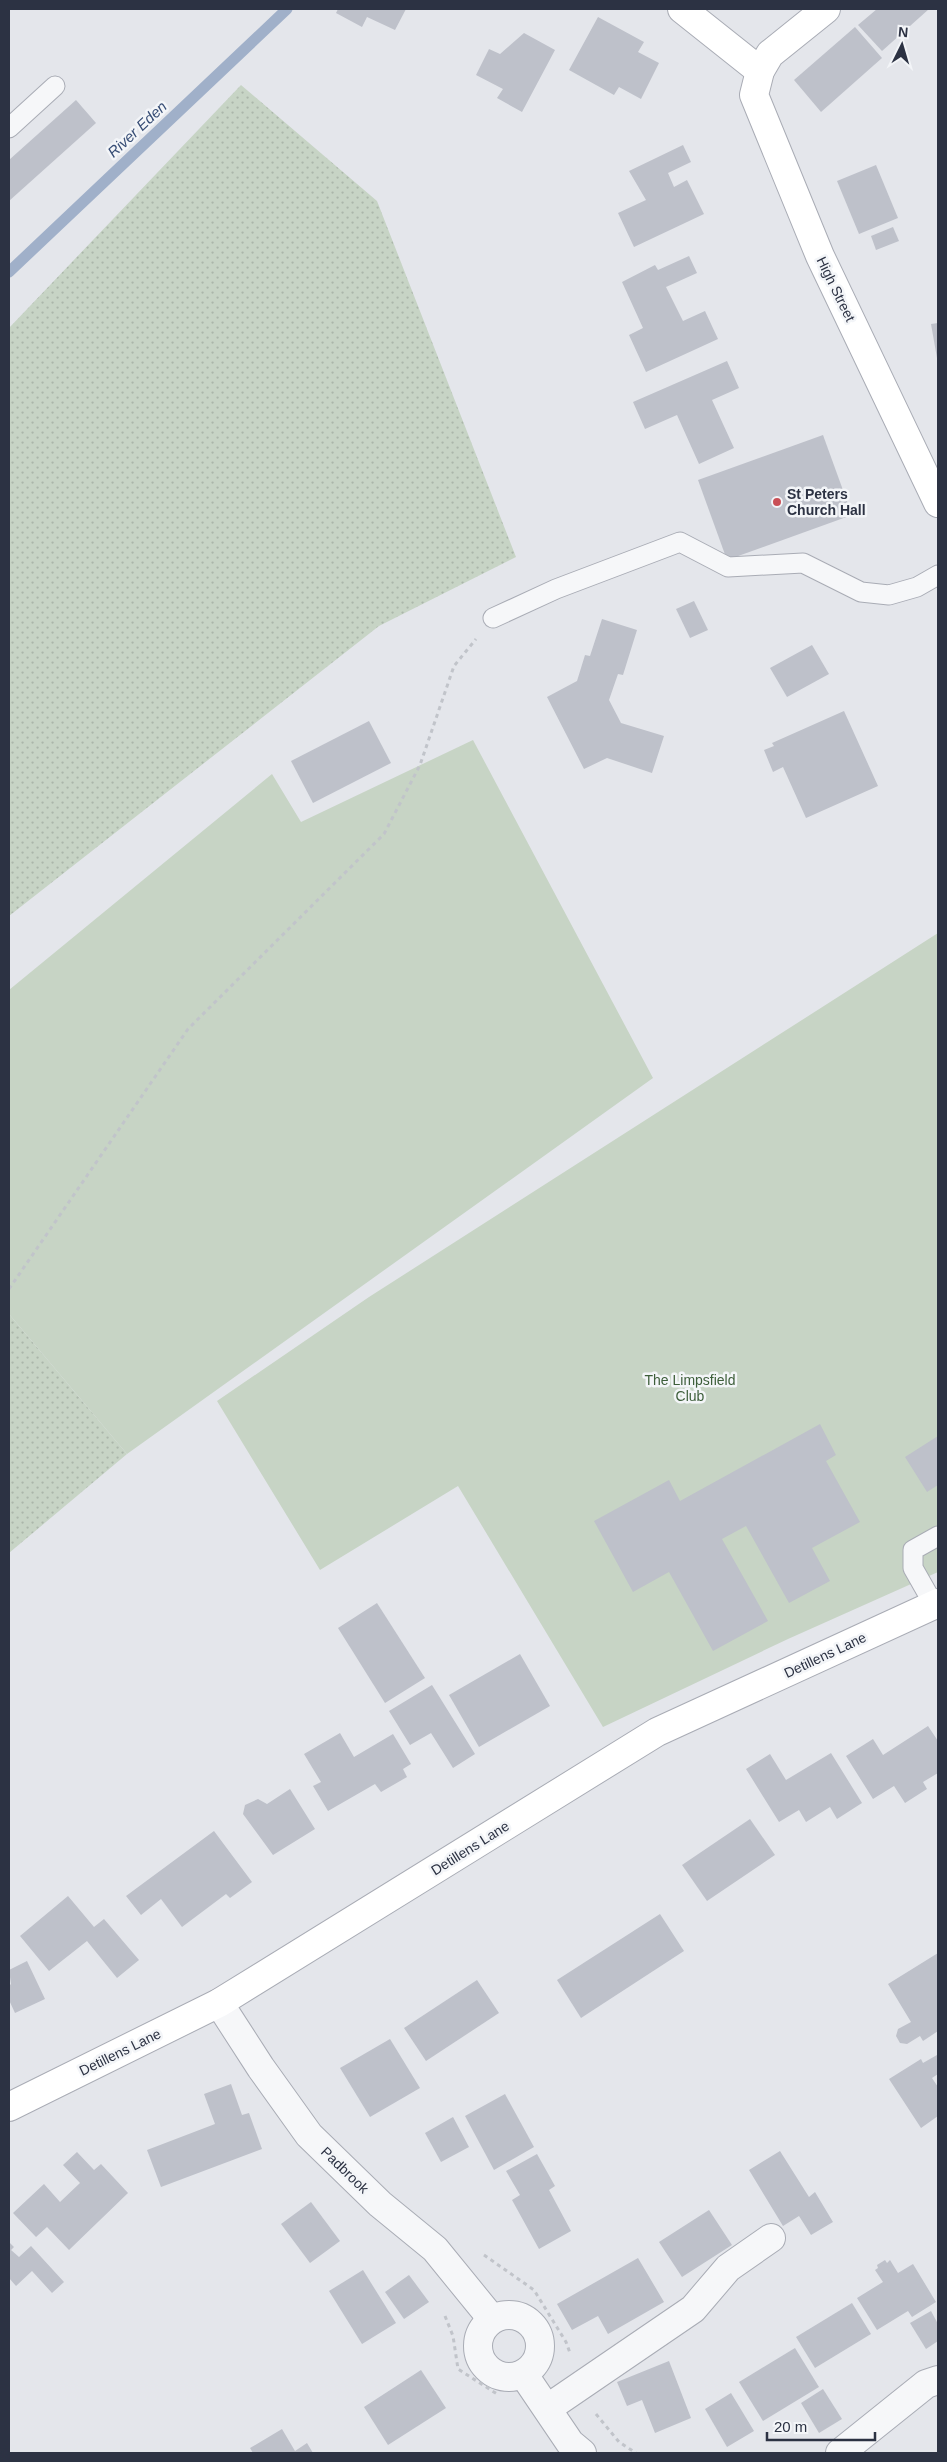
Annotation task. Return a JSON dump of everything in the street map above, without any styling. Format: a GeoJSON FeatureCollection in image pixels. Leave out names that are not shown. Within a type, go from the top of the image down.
{"type":"FeatureCollection","features":[{"type":"Feature","properties":{"kind":"main road"},"geometry":{"type":"LineString","coordinates":[[682,9],[760,71],[770,54],[826,9]]}},
{"type":"Feature","properties":{"kind":"main road","name":"High Street"},"geometry":{"type":"LineString","coordinates":[[760,71],[754,95],[820,256],[938,503]]}},
{"type":"Feature","properties":{"kind":"main road","name":"Detillens Lane"},"geometry":{"type":"LineString","coordinates":[[9,2106],[219,2003],[657,1732],[936,1604]]}},
{"type":"Feature","properties":{"kind":"street","name":"Padbrook"},"geometry":{"type":"LineString","coordinates":[[219,2003],[261,2068],[309,2135],[380,2204],[435,2249],[492,2319]]}},
{"type":"Feature","properties":{"kind":"street"},"geometry":{"type":"LineString","coordinates":[[548,2408],[693,2308],[728,2268],[771,2238]]}},
{"type":"Feature","properties":{"kind":"street"},"geometry":{"type":"LineString","coordinates":[[512,2314],[535,2327],[541,2348],[537,2362],[524,2375],[500,2378],[483,2365],[476,2349],[480,2331],[492,2319],[512,2314]]}},
{"type":"Feature","properties":{"kind":"street"},"geometry":{"type":"LineString","coordinates":[[524,2375],[570,2443],[582,2453]]}},
{"type":"Feature","properties":{"kind":"street"},"geometry":{"type":"LineString","coordinates":[[840,2453],[926,2384],[938,2380]]}},
{"type":"Feature","properties":{"kind":"lane"},"geometry":{"type":"LineString","coordinates":[[9,128],[55,86]]}},
{"type":"Feature","properties":{"kind":"lane"},"geometry":{"type":"LineString","coordinates":[[493,618],[556,588],[680,542],[728,567],[803,563],[861,592],[889,595],[916,587],[938,575]]}},
{"type":"Feature","properties":{"kind":"lane"},"geometry":{"type":"LineString","coordinates":[[936,1604],[913,1568],[913,1550],[938,1536]]}},
{"type":"Feature","properties":{"kind":"path"},"geometry":{"type":"LineString","coordinates":[[9,1289],[188,1029],[384,834],[420,766],[454,666],[493,618]]}},
{"type":"Feature","properties":{"kind":"green space"},"geometry":{"type":"Polygon","coordinates":[[[241,85],[377,201],[516,557],[379,626],[9,916],[9,328],[241,85]]]}},
{"type":"Feature","properties":{"kind":"green space"},"geometry":{"type":"Polygon","coordinates":[[[473,740],[653,1078],[127,1454],[9,1314],[9,990],[272,774],[301,822],[473,740]]]}},
{"type":"Feature","properties":{"kind":"green space","name":"The Limpsfield Club"},"geometry":{"type":"Polygon","coordinates":[[[938,933],[938,1572],[788,1639],[603,1727],[458,1486],[320,1570],[217,1401],[369,1297],[938,933]]]}},
{"type":"Feature","properties":{"kind":"green space"},"geometry":{"type":"Polygon","coordinates":[[[9,1314],[127,1454],[9,1553],[9,1314]]]}},
{"type":"Feature","properties":{"kind":"building"},"geometry":{"type":"Polygon","coordinates":[[[338,9],[406,9],[395,30],[367,17],[362,27],[336,13],[338,9]]]}},
{"type":"Feature","properties":{"kind":"building"},"geometry":{"type":"Polygon","coordinates":[[[877,9],[929,9],[882,51],[858,25],[877,9]]]}},
{"type":"Feature","properties":{"kind":"building"},"geometry":{"type":"Polygon","coordinates":[[[598,17],[644,42],[638,52],[659,63],[641,99],[619,87],[614,95],[569,70],[598,17]]]}},
{"type":"Feature","properties":{"kind":"building"},"geometry":{"type":"Polygon","coordinates":[[[855,27],[882,58],[821,112],[794,80],[855,27]]]}},
{"type":"Feature","properties":{"kind":"building"},"geometry":{"type":"Polygon","coordinates":[[[524,33],[555,50],[522,112],[497,98],[503,89],[476,75],[489,49],[500,54],[524,33]]]}},
{"type":"Feature","properties":{"kind":"building"},"geometry":{"type":"Polygon","coordinates":[[[76,100],[96,123],[9,201],[9,160],[76,100]]]}},
{"type":"Feature","properties":{"kind":"building"},"geometry":{"type":"Polygon","coordinates":[[[683,145],[691,162],[668,173],[674,187],[687,180],[704,214],[634,247],[618,213],[646,200],[629,171],[683,145]]]}},
{"type":"Feature","properties":{"kind":"building"},"geometry":{"type":"Polygon","coordinates":[[[876,165],[898,218],[859,234],[837,181],[876,165]]]}},
{"type":"Feature","properties":{"kind":"building"},"geometry":{"type":"Polygon","coordinates":[[[893,227],[899,241],[876,250],[871,236],[893,227]]]}},
{"type":"Feature","properties":{"kind":"building"},"geometry":{"type":"Polygon","coordinates":[[[689,256],[697,273],[666,287],[683,321],[705,311],[718,339],[646,372],[629,335],[643,328],[622,282],[655,265],[658,270],[689,256]]]}},
{"type":"Feature","properties":{"kind":"building"},"geometry":{"type":"Polygon","coordinates":[[[938,323],[938,357],[937,358],[931,324],[938,323]]]}},
{"type":"Feature","properties":{"kind":"building"},"geometry":{"type":"Polygon","coordinates":[[[727,361],[739,388],[712,400],[734,448],[699,464],[677,415],[645,429],[633,402],[727,361]]]}},
{"type":"Feature","properties":{"kind":"building","name":"St Peters Church Hall"},"geometry":{"type":"Polygon","coordinates":[[[823,435],[852,515],[727,560],[698,480],[823,435]]]}},
{"type":"Feature","properties":{"kind":"building"},"geometry":{"type":"Polygon","coordinates":[[[694,601],[708,630],[690,638],[676,609],[694,601]]]}},
{"type":"Feature","properties":{"kind":"building"},"geometry":{"type":"Polygon","coordinates":[[[602,619],[637,630],[623,675],[618,674],[609,700],[621,723],[664,736],[652,773],[607,758],[584,769],[547,697],[577,681],[585,655],[590,656],[602,619]]]}},
{"type":"Feature","properties":{"kind":"building"},"geometry":{"type":"Polygon","coordinates":[[[812,645],[829,674],[787,697],[770,668],[812,645]]]}},
{"type":"Feature","properties":{"kind":"building"},"geometry":{"type":"Polygon","coordinates":[[[844,711],[878,786],[806,818],[783,767],[773,772],[764,750],[774,746],[772,743],[844,711]]]}},
{"type":"Feature","properties":{"kind":"building"},"geometry":{"type":"Polygon","coordinates":[[[369,721],[391,763],[313,803],[291,761],[369,721]]]}},
{"type":"Feature","properties":{"kind":"building"},"geometry":{"type":"Polygon","coordinates":[[[820,1424],[836,1455],[826,1461],[860,1522],[812,1548],[830,1581],[789,1603],[746,1526],[722,1539],[768,1621],[713,1651],[669,1572],[633,1592],[594,1521],[669,1480],[680,1501],[820,1424]]]}},
{"type":"Feature","properties":{"kind":"building"},"geometry":{"type":"Polygon","coordinates":[[[938,1436],[938,1485],[927,1492],[905,1457],[938,1436]]]}},
{"type":"Feature","properties":{"kind":"building"},"geometry":{"type":"Polygon","coordinates":[[[377,1603],[425,1678],[385,1703],[338,1628],[377,1603]]]}},
{"type":"Feature","properties":{"kind":"building"},"geometry":{"type":"Polygon","coordinates":[[[520,1654],[550,1706],[479,1747],[449,1695],[520,1654]]]}},
{"type":"Feature","properties":{"kind":"building"},"geometry":{"type":"Polygon","coordinates":[[[432,1685],[475,1754],[453,1768],[431,1733],[410,1745],[389,1711],[432,1685]]]}},
{"type":"Feature","properties":{"kind":"building"},"geometry":{"type":"Polygon","coordinates":[[[928,1726],[938,1741],[938,1773],[923,1782],[927,1789],[905,1803],[894,1786],[873,1799],[846,1756],[873,1739],[883,1755],[928,1726]]]}},
{"type":"Feature","properties":{"kind":"building"},"geometry":{"type":"Polygon","coordinates":[[[340,1733],[354,1757],[393,1734],[411,1764],[403,1769],[407,1777],[381,1792],[375,1784],[328,1811],[313,1786],[321,1782],[304,1754],[340,1733]]]}},
{"type":"Feature","properties":{"kind":"building"},"geometry":{"type":"Polygon","coordinates":[[[831,1753],[862,1803],[837,1819],[830,1807],[806,1822],[799,1810],[779,1822],[746,1769],[770,1754],[786,1780],[831,1753]]]}},
{"type":"Feature","properties":{"kind":"building"},"geometry":{"type":"Polygon","coordinates":[[[290,1789],[315,1829],[273,1855],[243,1814],[245,1805],[258,1799],[267,1804],[290,1789]]]}},
{"type":"Feature","properties":{"kind":"building"},"geometry":{"type":"Polygon","coordinates":[[[750,1819],[775,1855],[707,1901],[682,1865],[750,1819]]]}},
{"type":"Feature","properties":{"kind":"building"},"geometry":{"type":"Polygon","coordinates":[[[214,1831],[252,1882],[230,1898],[226,1894],[182,1927],[161,1899],[141,1915],[126,1896],[214,1831]]]}},
{"type":"Feature","properties":{"kind":"building"},"geometry":{"type":"Polygon","coordinates":[[[68,1896],[94,1927],[104,1919],[139,1960],[117,1978],[87,1941],[49,1971],[20,1936],[68,1896]]]}},
{"type":"Feature","properties":{"kind":"building"},"geometry":{"type":"Polygon","coordinates":[[[660,1914],[684,1951],[581,2018],[557,1980],[660,1914]]]}},
{"type":"Feature","properties":{"kind":"building"},"geometry":{"type":"Polygon","coordinates":[[[938,1953],[938,2031],[923,2041],[920,2036],[907,2044],[900,2043],[896,2036],[898,2029],[911,2022],[888,1984],[938,1953]]]}},
{"type":"Feature","properties":{"kind":"building"},"geometry":{"type":"Polygon","coordinates":[[[27,1961],[45,1999],[15,2013],[9,2000],[9,1986],[11,1984],[9,1970],[27,1961]]]}},
{"type":"Feature","properties":{"kind":"building"},"geometry":{"type":"Polygon","coordinates":[[[477,1980],[499,2013],[426,2061],[404,2028],[477,1980]]]}},
{"type":"Feature","properties":{"kind":"building"},"geometry":{"type":"Polygon","coordinates":[[[390,2039],[420,2088],[370,2117],[340,2068],[390,2039]]]}},
{"type":"Feature","properties":{"kind":"building"},"geometry":{"type":"Polygon","coordinates":[[[937,2055],[938,2074],[932,2078],[938,2087],[938,2116],[921,2128],[889,2079],[921,2059],[923,2063],[937,2055]]]}},
{"type":"Feature","properties":{"kind":"building"},"geometry":{"type":"Polygon","coordinates":[[[231,2084],[242,2115],[249,2113],[262,2149],[161,2187],[147,2150],[215,2124],[204,2094],[231,2084]]]}},
{"type":"Feature","properties":{"kind":"building"},"geometry":{"type":"Polygon","coordinates":[[[505,2094],[534,2147],[494,2170],[465,2116],[505,2094]]]}},
{"type":"Feature","properties":{"kind":"building"},"geometry":{"type":"Polygon","coordinates":[[[453,2117],[469,2147],[441,2162],[425,2133],[453,2117]]]}},
{"type":"Feature","properties":{"kind":"building"},"geometry":{"type":"Polygon","coordinates":[[[780,2151],[809,2197],[815,2192],[833,2222],[811,2235],[799,2216],[783,2226],[749,2170],[780,2151]]]}},
{"type":"Feature","properties":{"kind":"building"},"geometry":{"type":"Polygon","coordinates":[[[77,2152],[94,2170],[101,2164],[128,2193],[69,2250],[47,2227],[36,2237],[13,2213],[44,2184],[60,2202],[80,2183],[63,2165],[77,2152]]]}},
{"type":"Feature","properties":{"kind":"building"},"geometry":{"type":"Polygon","coordinates":[[[537,2154],[555,2186],[549,2190],[571,2231],[539,2249],[512,2200],[520,2195],[506,2171],[537,2154]]]}},
{"type":"Feature","properties":{"kind":"building"},"geometry":{"type":"Polygon","coordinates":[[[311,2202],[340,2241],[310,2263],[281,2224],[311,2202]]]}},
{"type":"Feature","properties":{"kind":"building"},"geometry":{"type":"Polygon","coordinates":[[[709,2210],[732,2245],[682,2277],[659,2242],[709,2210]]]}},
{"type":"Feature","properties":{"kind":"building"},"geometry":{"type":"Polygon","coordinates":[[[9,2242],[14,2247],[11,2250],[19,2257],[31,2246],[64,2282],[52,2293],[32,2271],[16,2286],[9,2278],[9,2242]]]}},
{"type":"Feature","properties":{"kind":"building"},"geometry":{"type":"Polygon","coordinates":[[[638,2258],[664,2302],[608,2334],[598,2316],[572,2330],[557,2304],[638,2258]]]}},
{"type":"Feature","properties":{"kind":"building"},"geometry":{"type":"Polygon","coordinates":[[[885,2260],[887,2263],[890,2260],[898,2273],[913,2264],[936,2302],[912,2317],[908,2311],[877,2330],[857,2298],[883,2282],[875,2270],[878,2268],[877,2265],[885,2260]]]}},
{"type":"Feature","properties":{"kind":"building"},"geometry":{"type":"Polygon","coordinates":[[[363,2270],[396,2323],[362,2344],[329,2291],[363,2270]]]}},
{"type":"Feature","properties":{"kind":"building"},"geometry":{"type":"Polygon","coordinates":[[[409,2275],[429,2302],[404,2319],[385,2292],[409,2275]]]}},
{"type":"Feature","properties":{"kind":"building"},"geometry":{"type":"Polygon","coordinates":[[[852,2303],[871,2334],[815,2368],[796,2337],[852,2303]]]}},
{"type":"Feature","properties":{"kind":"building"},"geometry":{"type":"Polygon","coordinates":[[[931,2311],[938,2324],[938,2341],[926,2349],[910,2323],[931,2311]]]}},
{"type":"Feature","properties":{"kind":"building"},"geometry":{"type":"Polygon","coordinates":[[[795,2348],[819,2387],[763,2421],[739,2382],[795,2348]]]}},
{"type":"Feature","properties":{"kind":"building"},"geometry":{"type":"Polygon","coordinates":[[[669,2361],[691,2418],[655,2433],[642,2400],[627,2406],[617,2382],[669,2361]]]}},
{"type":"Feature","properties":{"kind":"building"},"geometry":{"type":"Polygon","coordinates":[[[421,2370],[446,2408],[388,2445],[364,2407],[421,2370]]]}},
{"type":"Feature","properties":{"kind":"building"},"geometry":{"type":"Polygon","coordinates":[[[823,2389],[842,2419],[819,2433],[801,2403],[823,2389]]]}},
{"type":"Feature","properties":{"kind":"building"},"geometry":{"type":"Polygon","coordinates":[[[731,2393],[754,2431],[727,2447],[705,2409],[731,2393]]]}},
{"type":"Feature","properties":{"kind":"building"},"geometry":{"type":"Polygon","coordinates":[[[282,2429],[295,2451],[307,2443],[313,2453],[253,2453],[250,2448],[282,2429]]]}},
{"type":"Feature","properties":{"kind":"waterway","name":"River Eden"},"geometry":{"type":"LineString","coordinates":[[9,272],[287,9]]}},
{"type":"Feature","properties":{"kind":"place","name":"St Peters Church Hall"},"geometry":{"type":"Point","coordinates":[777,502]}}]}
